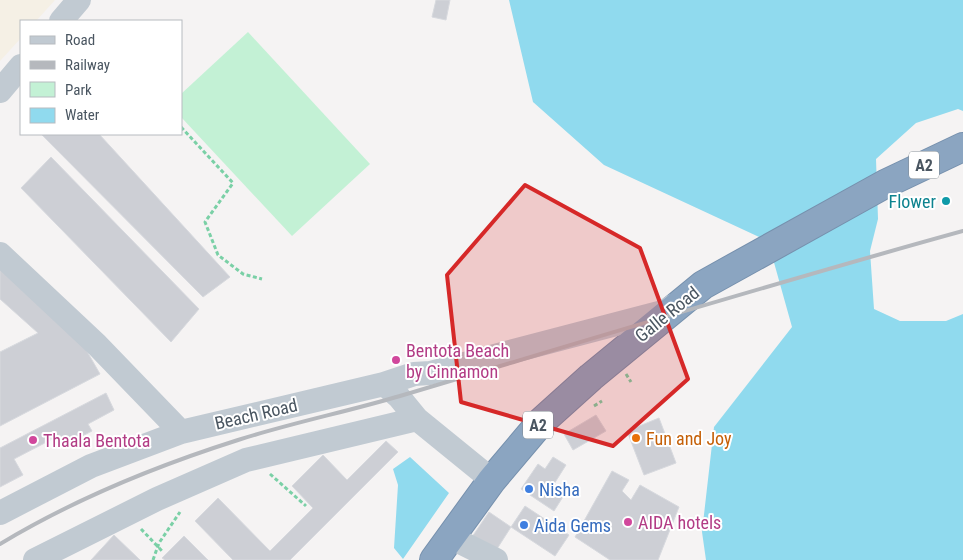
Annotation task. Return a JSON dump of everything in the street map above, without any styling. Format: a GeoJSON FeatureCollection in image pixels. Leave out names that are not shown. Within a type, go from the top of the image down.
{"type":"FeatureCollection","features":[{"type":"Feature","properties":{"kind":"highway","name":"Galle Road"},"geometry":{"type":"LineString","coordinates":[[434,560],[492,480],[540,422],[591,377],[703,285],[885,184],[963,147]]}},
{"type":"Feature","properties":{"kind":"street"},"geometry":{"type":"LineString","coordinates":[[62,20],[79,0]]}},
{"type":"Feature","properties":{"kind":"street"},"geometry":{"type":"LineString","coordinates":[[0,91],[20,67]]}},
{"type":"Feature","properties":{"kind":"street"},"geometry":{"type":"LineString","coordinates":[[0,254],[97,345],[181,432]]}},
{"type":"Feature","properties":{"kind":"street","name":"Beach Road"},"geometry":{"type":"LineString","coordinates":[[0,513],[91,466],[181,432],[384,384],[414,374],[430,373],[666,311],[703,285]]}},
{"type":"Feature","properties":{"kind":"street"},"geometry":{"type":"LineString","coordinates":[[384,384],[398,396],[417,419],[492,480]]}},
{"type":"Feature","properties":{"kind":"street"},"geometry":{"type":"LineString","coordinates":[[35,560],[157,498],[246,460],[417,419]]}},
{"type":"Feature","properties":{"kind":"street"},"geometry":{"type":"LineString","coordinates":[[450,537],[496,560]]}},
{"type":"Feature","properties":{"kind":"path"},"geometry":{"type":"LineString","coordinates":[[182,128],[234,183],[205,222],[218,255],[244,274],[262,279]]}},
{"type":"Feature","properties":{"kind":"path"},"geometry":{"type":"LineString","coordinates":[[246,460],[272,476],[306,506]]}},
{"type":"Feature","properties":{"kind":"path"},"geometry":{"type":"LineString","coordinates":[[153,560],[157,546],[181,510]]}},
{"type":"Feature","properties":{"kind":"path"},"geometry":{"type":"LineString","coordinates":[[127,514],[163,552]]}},
{"type":"Feature","properties":{"kind":"highlighted area"},"geometry":{"type":"Polygon","coordinates":[[[525,185],[640,248],[688,379],[613,446],[461,402],[447,275],[525,185]]]}},
{"type":"Feature","properties":{"kind":"green space"},"geometry":{"type":"Polygon","coordinates":[[[248,32],[370,164],[292,236],[182,118],[182,93],[248,32]]]}},
{"type":"Feature","properties":{"kind":"sand"},"geometry":{"type":"Polygon","coordinates":[[[0,0],[55,0],[37,20],[20,20],[20,39],[0,61],[0,0]]]}},
{"type":"Feature","properties":{"kind":"water"},"geometry":{"type":"Polygon","coordinates":[[[509,0],[963,0],[963,111],[958,109],[916,123],[876,159],[878,219],[870,251],[874,309],[900,321],[946,321],[963,314],[963,560],[706,560],[702,532],[714,427],[792,327],[768,241],[604,165],[533,102],[509,0]]]}},
{"type":"Feature","properties":{"kind":"water"},"geometry":{"type":"Polygon","coordinates":[[[410,457],[449,493],[403,559],[394,548],[398,485],[393,469],[410,457]]]}},
{"type":"Feature","properties":{"kind":"building"},"geometry":{"type":"Polygon","coordinates":[[[436,0],[450,0],[446,20],[432,17],[436,0]]]}},
{"type":"Feature","properties":{"kind":"building"},"geometry":{"type":"Polygon","coordinates":[[[42,135],[100,135],[230,277],[203,297],[42,135]]]}},
{"type":"Feature","properties":{"kind":"building"},"geometry":{"type":"Polygon","coordinates":[[[51,157],[199,309],[171,342],[21,188],[51,157]]]}},
{"type":"Feature","properties":{"kind":"building"},"geometry":{"type":"Polygon","coordinates":[[[0,262],[69,320],[100,374],[0,426],[0,352],[38,333],[0,299],[0,262]]]}},
{"type":"Feature","properties":{"kind":"building","name":"Thaala Bentota"},"geometry":{"type":"Polygon","coordinates":[[[106,393],[114,410],[88,424],[92,431],[65,445],[60,435],[14,459],[23,475],[0,487],[0,448],[106,393]]]}},
{"type":"Feature","properties":{"kind":"building"},"geometry":{"type":"Polygon","coordinates":[[[596,415],[606,431],[573,450],[564,434],[596,415]]]}},
{"type":"Feature","properties":{"kind":"building"},"geometry":{"type":"Polygon","coordinates":[[[659,418],[676,463],[644,475],[627,431],[659,418]]]}},
{"type":"Feature","properties":{"kind":"building"},"geometry":{"type":"Polygon","coordinates":[[[386,441],[398,452],[290,560],[233,560],[195,521],[218,498],[270,551],[313,508],[292,486],[323,455],[347,480],[386,441]]]}},
{"type":"Feature","properties":{"kind":"building"},"geometry":{"type":"Polygon","coordinates":[[[553,457],[566,465],[554,484],[566,492],[554,511],[521,489],[538,464],[545,469],[553,457]]]}},
{"type":"Feature","properties":{"kind":"building","name":"AIDA hotels"},"geometry":{"type":"Polygon","coordinates":[[[612,471],[629,480],[622,491],[631,500],[640,485],[679,507],[658,560],[610,560],[575,537],[612,471]]]}},
{"type":"Feature","properties":{"kind":"building"},"geometry":{"type":"Polygon","coordinates":[[[525,506],[569,535],[555,556],[511,527],[525,506]]]}},
{"type":"Feature","properties":{"kind":"building"},"geometry":{"type":"Polygon","coordinates":[[[489,512],[511,527],[495,552],[472,537],[489,512]]]}},
{"type":"Feature","properties":{"kind":"building"},"geometry":{"type":"Polygon","coordinates":[[[114,535],[140,560],[91,560],[114,535]]]}},
{"type":"Feature","properties":{"kind":"building"},"geometry":{"type":"Polygon","coordinates":[[[184,536],[208,560],[165,560],[162,558],[184,536]]]}},
{"type":"Feature","properties":{"kind":"railway"},"geometry":{"type":"LineString","coordinates":[[0,544],[56,513],[116,485],[176,461],[238,440],[400,396],[751,291],[963,231]]}},
{"type":"Feature","properties":{"kind":"place","name":"Flower"},"geometry":{"type":"Point","coordinates":[946,201]}},
{"type":"Feature","properties":{"kind":"place","name":"Bentota Beach by Cinnamon"},"geometry":{"type":"Point","coordinates":[396,360]}},
{"type":"Feature","properties":{"kind":"place","name":"Fun and Joy"},"geometry":{"type":"Point","coordinates":[636,438]}},
{"type":"Feature","properties":{"kind":"place","name":"Thaala Bentota"},"geometry":{"type":"Point","coordinates":[33,440]}},
{"type":"Feature","properties":{"kind":"place","name":"Nisha"},"geometry":{"type":"Point","coordinates":[529,489]}},
{"type":"Feature","properties":{"kind":"place","name":"AIDA hotels"},"geometry":{"type":"Point","coordinates":[628,522]}},
{"type":"Feature","properties":{"kind":"place","name":"Aida Gems"},"geometry":{"type":"Point","coordinates":[524,525]}}]}
